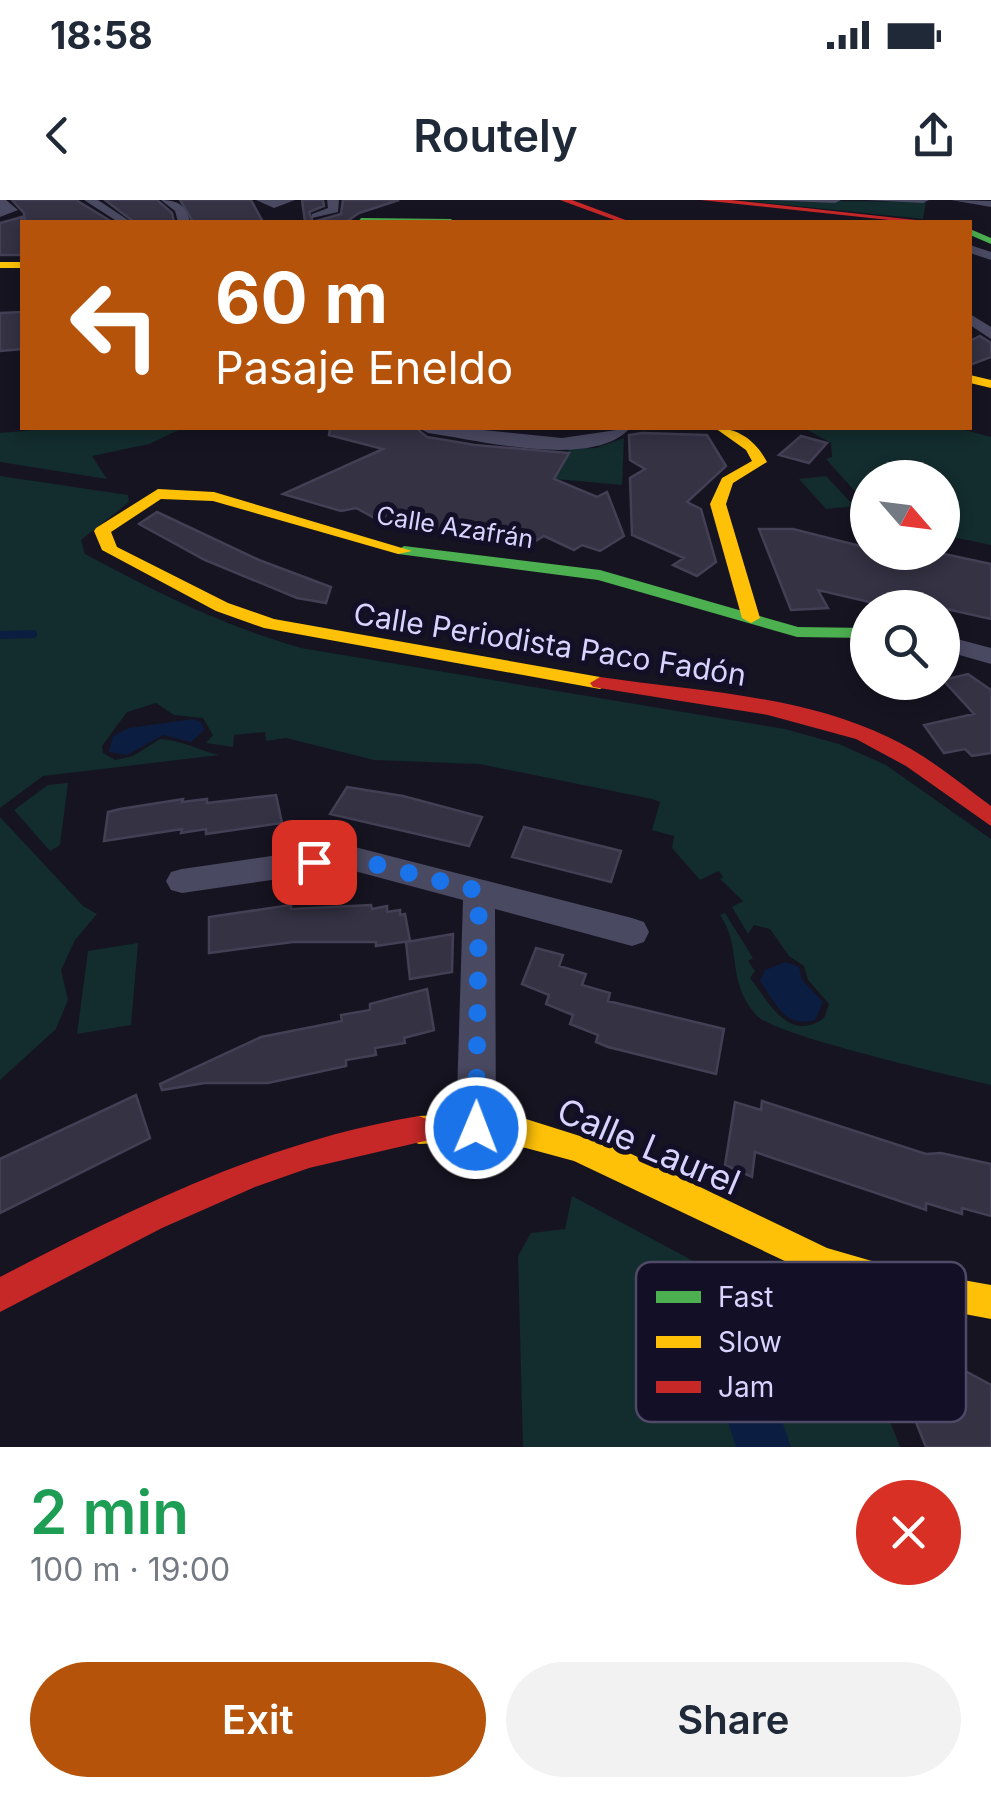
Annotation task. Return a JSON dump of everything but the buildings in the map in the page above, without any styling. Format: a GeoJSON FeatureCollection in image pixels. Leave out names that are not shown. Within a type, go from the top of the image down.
{"type":"FeatureCollection","features":[{"type":"Feature","properties":{"kind":"street"},"geometry":{"type":"LineString","coordinates":[[90,200],[122,220]]}},
{"type":"Feature","properties":{"kind":"street"},"geometry":{"type":"LineString","coordinates":[[167,200],[180,209],[183,220]]}},
{"type":"Feature","properties":{"kind":"street"},"geometry":{"type":"LineString","coordinates":[[262,200],[274,204],[289,200]]}},
{"type":"Feature","properties":{"kind":"street"},"geometry":{"type":"LineString","coordinates":[[316,216],[334,210],[332,200]]}},
{"type":"Feature","properties":{"kind":"street"},"geometry":{"type":"LineString","coordinates":[[362,220],[378,210],[376,200]]}},
{"type":"Feature","properties":{"kind":"street"},"geometry":{"type":"LineString","coordinates":[[710,200],[910,220]]}},
{"type":"Feature","properties":{"kind":"street"},"geometry":{"type":"LineString","coordinates":[[772,200],[835,200]]}},
{"type":"Feature","properties":{"kind":"street"},"geometry":{"type":"LineString","coordinates":[[872,200],[923,200]]}},
{"type":"Feature","properties":{"kind":"street"},"geometry":{"type":"LineString","coordinates":[[956,200],[991,204]]}},
{"type":"Feature","properties":{"kind":"street"},"geometry":{"type":"LineString","coordinates":[[0,202],[12,210],[0,213]]}},
{"type":"Feature","properties":{"kind":"street"},"geometry":{"type":"LineString","coordinates":[[443,430],[567,446],[609,439],[620,430]]}},
{"type":"Feature","properties":{"kind":"street"},"geometry":{"type":"LineString","coordinates":[[724,430],[752,448],[760,462],[726,482],[718,504],[751,618]]}},
{"type":"Feature","properties":{"kind":"street","name":"Calle Azafrán"},"geometry":{"type":"LineString","coordinates":[[102,531],[158,494],[214,497],[399,550],[600,575],[797,632],[850,633]]}},
{"type":"Feature","properties":{"kind":"street","name":"Calle Periodista Paco Fadón"},"geometry":{"type":"LineString","coordinates":[[102,531],[103,542],[110,550],[222,607],[270,624],[392,650],[750,707],[864,734],[910,760],[991,818]]}},
{"type":"Feature","properties":{"kind":"street"},"geometry":{"type":"LineString","coordinates":[[960,647],[991,656]]}},
{"type":"Feature","properties":{"kind":"street"},"geometry":{"type":"LineString","coordinates":[[182,880],[347,857],[632,932]]}},
{"type":"Feature","properties":{"kind":"street"},"geometry":{"type":"LineString","coordinates":[[476,1128],[479,891]]}},
{"type":"Feature","properties":{"kind":"street","name":"Calle Laurel"},"geometry":{"type":"LineString","coordinates":[[0,1295],[210,1191],[344,1143],[430,1128],[516,1129],[593,1152],[825,1262]]}},
{"type":"Feature","properties":{"kind":"street","name":"Calle Laurel"},"geometry":{"type":"LineString","coordinates":[[966,1297],[991,1302]]}},
{"type":"Feature","properties":{"kind":"green space"},"geometry":{"type":"Polygon","coordinates":[[[739,200],[926,202],[923,219],[739,200]]]}},
{"type":"Feature","properties":{"kind":"green space"},"geometry":{"type":"Polygon","coordinates":[[[179,430],[149,444],[92,456],[107,479],[0,462],[0,433],[179,430]]]}},
{"type":"Feature","properties":{"kind":"green space"},"geometry":{"type":"Polygon","coordinates":[[[808,430],[965,430],[991,437],[991,545],[960,539],[960,460],[850,460],[850,486],[826,459],[832,457],[831,443],[808,430]]]}},
{"type":"Feature","properties":{"kind":"green space"},"geometry":{"type":"Polygon","coordinates":[[[624,438],[622,485],[545,478],[570,449],[596,448],[624,438]]]}},
{"type":"Feature","properties":{"kind":"green space"},"geometry":{"type":"Polygon","coordinates":[[[0,476],[128,495],[129,502],[81,540],[85,554],[190,607],[271,639],[301,648],[785,729],[839,744],[886,765],[991,839],[991,1085],[795,1034],[756,1015],[746,1002],[737,976],[731,939],[720,915],[725,913],[753,958],[748,961],[755,971],[750,978],[781,1016],[800,1026],[811,1025],[824,1018],[829,1004],[808,980],[804,966],[789,956],[770,929],[754,925],[748,934],[732,907],[743,901],[720,879],[723,877],[719,871],[700,880],[672,848],[674,836],[652,830],[660,802],[652,799],[479,764],[374,760],[286,738],[266,741],[265,732],[234,735],[233,747],[206,743],[213,735],[203,718],[174,715],[156,703],[127,712],[102,746],[103,753],[115,760],[133,756],[160,739],[219,755],[43,776],[0,808],[0,476]]]}},
{"type":"Feature","properties":{"kind":"green space"},"geometry":{"type":"Polygon","coordinates":[[[826,476],[850,506],[826,509],[799,479],[826,476]]]}},
{"type":"Feature","properties":{"kind":"green space"},"geometry":{"type":"Polygon","coordinates":[[[68,783],[60,845],[50,851],[14,810],[48,785],[68,783]]]}},
{"type":"Feature","properties":{"kind":"green space"},"geometry":{"type":"Polygon","coordinates":[[[0,817],[83,906],[97,914],[75,940],[61,970],[68,1000],[56,1029],[0,1080],[0,817]]]}},
{"type":"Feature","properties":{"kind":"green space"},"geometry":{"type":"Polygon","coordinates":[[[138,943],[131,1025],[77,1034],[88,951],[138,943]]]}},
{"type":"Feature","properties":{"kind":"green space"},"geometry":{"type":"Polygon","coordinates":[[[572,1196],[695,1262],[636,1262],[636,1422],[890,1422],[900,1447],[523,1447],[518,1256],[531,1233],[565,1229],[572,1196]]]}},
{"type":"Feature","properties":{"kind":"water"},"geometry":{"type":"Polygon","coordinates":[[[193,719],[201,722],[204,730],[191,742],[163,735],[127,755],[109,752],[113,736],[129,728],[193,719]]]}},
{"type":"Feature","properties":{"kind":"water"},"geometry":{"type":"Polygon","coordinates":[[[786,962],[799,967],[802,980],[823,1002],[815,1020],[804,1022],[787,1017],[760,981],[765,970],[786,962]]]}},
{"type":"Feature","properties":{"kind":"water"},"geometry":{"type":"Polygon","coordinates":[[[728,1422],[782,1422],[791,1447],[736,1447],[728,1422]]]}},
{"type":"Feature","properties":{"kind":"waterway"},"geometry":{"type":"LineString","coordinates":[[0,635],[33,634]]}},
{"type":"Feature","properties":{"kind":"traffic: fast"},"geometry":{"type":"LineString","coordinates":[[972,233],[991,241]]}},
{"type":"Feature","properties":{"kind":"traffic: fast"},"geometry":{"type":"LineString","coordinates":[[404,551],[600,575],[797,632],[850,633]]}},
{"type":"Feature","properties":{"kind":"traffic: slow"},"geometry":{"type":"LineString","coordinates":[[0,265],[20,265]]}},
{"type":"Feature","properties":{"kind":"traffic: slow"},"geometry":{"type":"LineString","coordinates":[[972,379],[991,384]]}},
{"type":"Feature","properties":{"kind":"traffic: slow"},"geometry":{"type":"LineString","coordinates":[[724,430],[752,447],[760,462],[727,481],[718,504],[751,618]]}},
{"type":"Feature","properties":{"kind":"traffic: slow"},"geometry":{"type":"LineString","coordinates":[[404,551],[214,497],[158,494],[102,531],[110,550],[222,607],[270,624],[600,683]]}},
{"type":"Feature","properties":{"kind":"traffic: slow"},"geometry":{"type":"LineString","coordinates":[[419,1130],[475,1128],[526,1134],[574,1146],[621,1164],[820,1262]]}},
{"type":"Feature","properties":{"kind":"traffic: slow"},"geometry":{"type":"LineString","coordinates":[[966,1297],[991,1302]]}},
{"type":"Feature","properties":{"kind":"traffic: jam"},"geometry":{"type":"LineString","coordinates":[[564,200],[621,220]]}},
{"type":"Feature","properties":{"kind":"traffic: jam"},"geometry":{"type":"LineString","coordinates":[[705,200],[910,220]]}},
{"type":"Feature","properties":{"kind":"traffic: jam"},"geometry":{"type":"LineString","coordinates":[[600,683],[768,709],[863,734],[914,760],[991,818]]}},
{"type":"Feature","properties":{"kind":"traffic: jam"},"geometry":{"type":"LineString","coordinates":[[0,1295],[151,1217],[255,1172],[364,1139],[419,1130]]}},
{"type":"Feature","properties":{"kind":"route"},"geometry":{"type":"LineString","coordinates":[[314,862],[347,857],[479,891],[476,1128]]}}]}
